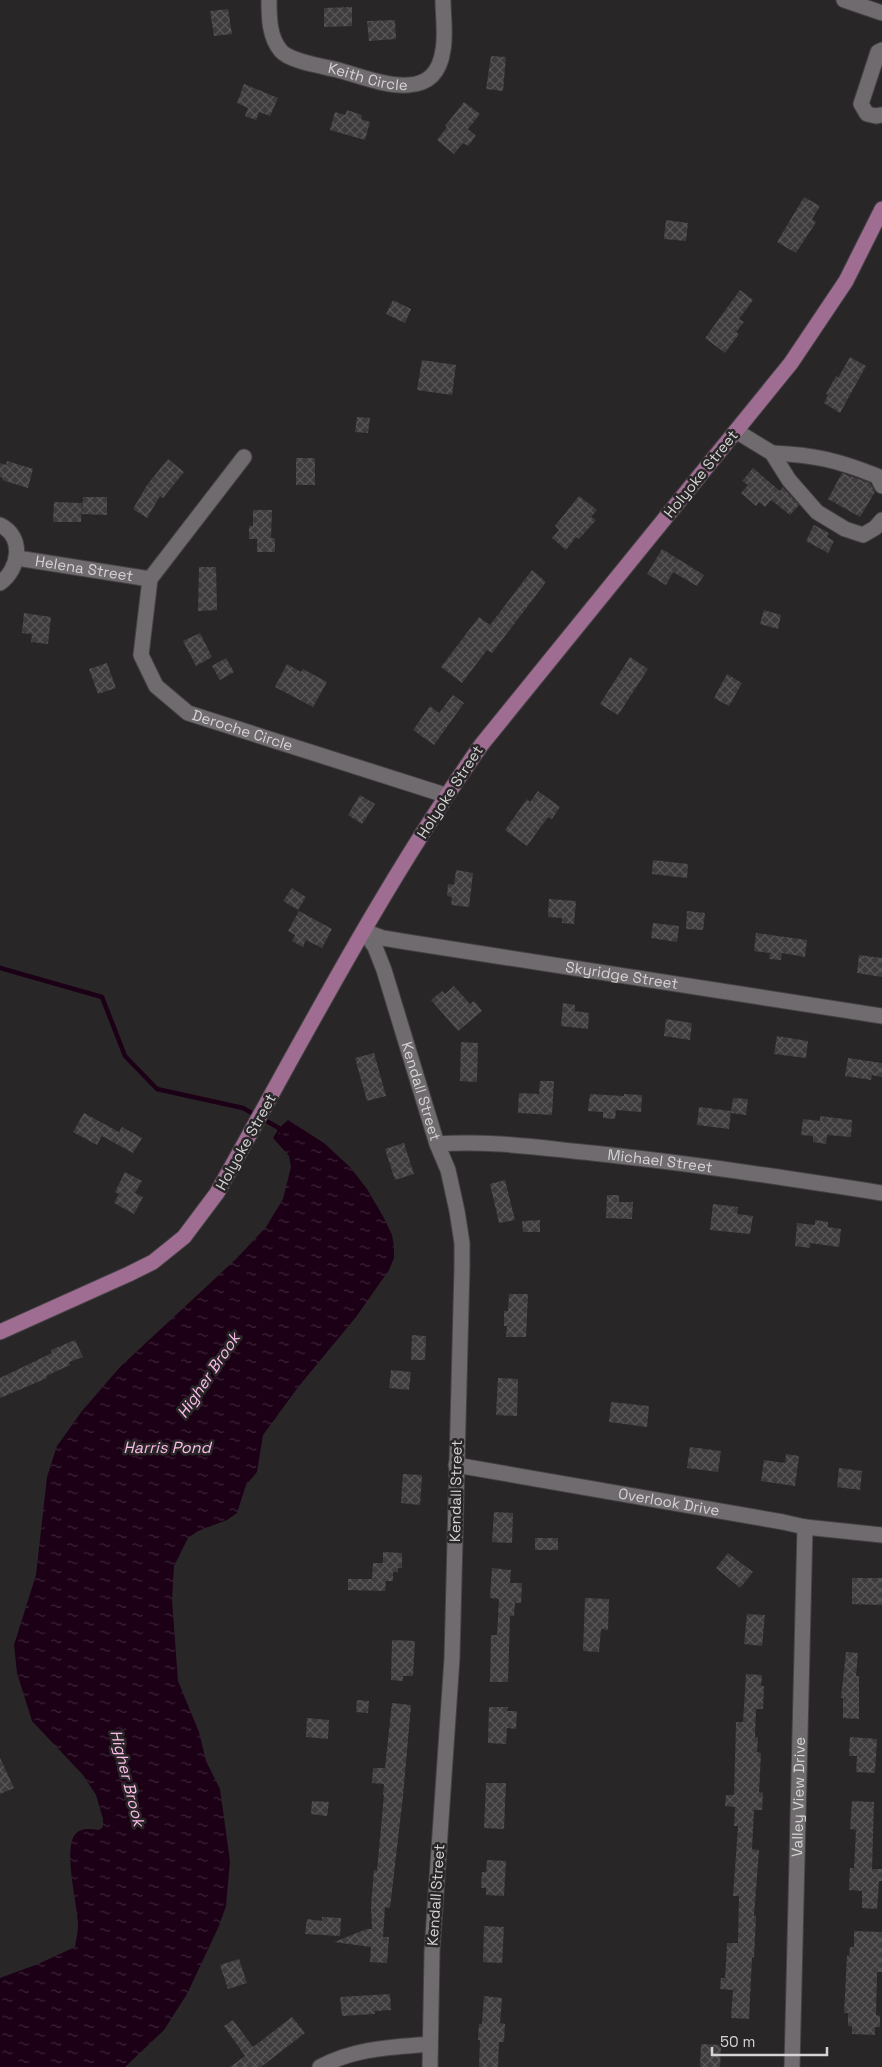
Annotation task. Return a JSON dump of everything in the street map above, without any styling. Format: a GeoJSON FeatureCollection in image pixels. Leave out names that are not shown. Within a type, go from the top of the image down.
{"type":"FeatureCollection","features":[{"type":"Feature","properties":{"kind":"main road","name":"Holyoke Street"},"geometry":{"type":"LineString","coordinates":[[0,1332],[153,1262],[175,1246],[192,1228],[211,1201],[364,930],[445,795],[482,744],[791,363],[846,281],[882,210]]}},
{"type":"Feature","properties":{"kind":"street","name":"Keith Circle"},"geometry":{"type":"LineString","coordinates":[[268,0],[271,32],[276,45],[285,55],[386,84],[406,86],[422,82],[438,67],[444,41],[443,0]]}},
{"type":"Feature","properties":{"kind":"street"},"geometry":{"type":"LineString","coordinates":[[850,1],[882,13]]}},
{"type":"Feature","properties":{"kind":"street"},"geometry":{"type":"LineString","coordinates":[[882,50],[878,52],[861,104],[867,114],[882,115]]}},
{"type":"Feature","properties":{"kind":"street"},"geometry":{"type":"LineString","coordinates":[[736,431],[772,454],[789,480],[817,512],[845,529],[863,534],[875,528],[882,520]]}},
{"type":"Feature","properties":{"kind":"street"},"geometry":{"type":"LineString","coordinates":[[772,454],[799,454],[825,457],[844,462],[877,476],[882,486]]}},
{"type":"Feature","properties":{"kind":"street"},"geometry":{"type":"LineString","coordinates":[[150,579],[244,457]]}},
{"type":"Feature","properties":{"kind":"street","name":"Helena Street"},"geometry":{"type":"LineString","coordinates":[[0,526],[6,528],[11,536],[17,558],[12,570],[0,583]]}},
{"type":"Feature","properties":{"kind":"street","name":"Helena Street"},"geometry":{"type":"LineString","coordinates":[[17,558],[150,579]]}},
{"type":"Feature","properties":{"kind":"street","name":"Deroche Circle"},"geometry":{"type":"LineString","coordinates":[[150,579],[141,655],[156,686],[188,713],[445,795]]}},
{"type":"Feature","properties":{"kind":"street","name":"Skyridge Street"},"geometry":{"type":"LineString","coordinates":[[364,930],[383,938],[407,942],[882,1016]]}},
{"type":"Feature","properties":{"kind":"street","name":"Kendall Street"},"geometry":{"type":"LineString","coordinates":[[364,930],[375,947],[384,970],[437,1144],[448,1170],[462,1243],[452,1658],[432,1952],[430,2067]]}},
{"type":"Feature","properties":{"kind":"street","name":"Michael Street"},"geometry":{"type":"LineString","coordinates":[[437,1144],[471,1142],[606,1154],[882,1193]]}},
{"type":"Feature","properties":{"kind":"street","name":"Overlook Drive"},"geometry":{"type":"LineString","coordinates":[[456,1466],[805,1527],[882,1535]]}},
{"type":"Feature","properties":{"kind":"street","name":"Valley View Drive"},"geometry":{"type":"LineString","coordinates":[[792,2067],[805,1527]]}},
{"type":"Feature","properties":{"kind":"street"},"geometry":{"type":"LineString","coordinates":[[320,2067],[362,2051],[430,2044]]}},
{"type":"Feature","properties":{"kind":"water","name":"Harris Pond"},"geometry":{"type":"Polygon","coordinates":[[[288,1120],[324,1143],[350,1167],[367,1189],[392,1235],[394,1258],[389,1270],[356,1317],[299,1386],[263,1435],[257,1472],[246,1485],[237,1513],[227,1520],[198,1531],[188,1538],[174,1566],[172,1600],[178,1681],[199,1732],[206,1761],[220,1789],[230,1861],[226,1906],[219,1926],[187,1994],[164,2030],[125,2067],[0,2067],[0,1978],[38,1964],[75,1947],[78,1924],[71,1866],[71,1844],[74,1836],[79,1831],[85,1829],[99,1830],[103,1827],[103,1819],[96,1795],[83,1775],[32,1721],[17,1673],[14,1645],[36,1575],[47,1477],[57,1446],[82,1411],[120,1367],[236,1259],[266,1227],[283,1199],[291,1167],[289,1156],[273,1138],[279,1128],[288,1120]]]}},
{"type":"Feature","properties":{"kind":"building"},"geometry":{"type":"Polygon","coordinates":[[[352,7],[352,26],[324,27],[324,8],[352,7]]]}},
{"type":"Feature","properties":{"kind":"building"},"geometry":{"type":"Polygon","coordinates":[[[228,9],[232,34],[214,36],[210,11],[228,9]]]}},
{"type":"Feature","properties":{"kind":"building"},"geometry":{"type":"Polygon","coordinates":[[[395,20],[396,39],[369,41],[367,21],[395,20]]]}},
{"type":"Feature","properties":{"kind":"building"},"geometry":{"type":"Polygon","coordinates":[[[491,56],[506,57],[503,91],[486,89],[491,56]]]}},
{"type":"Feature","properties":{"kind":"building"},"geometry":{"type":"Polygon","coordinates":[[[244,84],[278,98],[270,116],[259,112],[256,120],[245,116],[248,108],[237,103],[244,84]]]}},
{"type":"Feature","properties":{"kind":"building"},"geometry":{"type":"Polygon","coordinates":[[[464,102],[480,114],[468,129],[476,136],[468,146],[463,143],[454,154],[437,140],[447,127],[445,126],[464,102]]]}},
{"type":"Feature","properties":{"kind":"building"},"geometry":{"type":"Polygon","coordinates":[[[347,110],[362,115],[361,119],[370,122],[365,140],[330,130],[335,112],[345,115],[347,110]]]}},
{"type":"Feature","properties":{"kind":"building"},"geometry":{"type":"Polygon","coordinates":[[[804,197],[820,206],[812,219],[816,222],[796,253],[777,242],[804,197]]]}},
{"type":"Feature","properties":{"kind":"building"},"geometry":{"type":"Polygon","coordinates":[[[666,220],[688,223],[686,241],[664,239],[666,220]]]}},
{"type":"Feature","properties":{"kind":"building"},"geometry":{"type":"Polygon","coordinates":[[[740,290],[753,300],[739,319],[744,322],[736,332],[739,334],[725,353],[705,338],[740,290]]]}},
{"type":"Feature","properties":{"kind":"building"},"geometry":{"type":"Polygon","coordinates":[[[393,300],[411,309],[405,323],[386,314],[393,300]]]}},
{"type":"Feature","properties":{"kind":"building"},"geometry":{"type":"Polygon","coordinates":[[[850,357],[866,366],[840,413],[824,403],[828,395],[826,394],[836,376],[838,378],[850,357]]]}},
{"type":"Feature","properties":{"kind":"building"},"geometry":{"type":"Polygon","coordinates":[[[422,360],[456,365],[452,395],[417,390],[422,360]]]}},
{"type":"Feature","properties":{"kind":"building"},"geometry":{"type":"Polygon","coordinates":[[[357,417],[370,418],[368,433],[355,432],[357,417]]]}},
{"type":"Feature","properties":{"kind":"building"},"geometry":{"type":"Polygon","coordinates":[[[296,458],[315,458],[315,485],[296,485],[296,458]]]}},
{"type":"Feature","properties":{"kind":"building"},"geometry":{"type":"Polygon","coordinates":[[[168,459],[184,472],[163,498],[160,496],[147,518],[133,509],[147,485],[168,459]]]}},
{"type":"Feature","properties":{"kind":"building"},"geometry":{"type":"Polygon","coordinates":[[[7,461],[33,469],[28,488],[2,480],[3,478],[0,477],[0,463],[6,465],[7,461]]]}},
{"type":"Feature","properties":{"kind":"building"},"geometry":{"type":"Polygon","coordinates":[[[753,468],[780,491],[783,487],[799,505],[790,515],[771,500],[765,507],[759,502],[756,506],[741,493],[748,485],[742,481],[753,468]]]}},
{"type":"Feature","properties":{"kind":"building"},"geometry":{"type":"Polygon","coordinates":[[[842,473],[870,483],[875,492],[860,517],[828,499],[842,473]]]}},
{"type":"Feature","properties":{"kind":"building"},"geometry":{"type":"Polygon","coordinates":[[[579,496],[597,510],[591,517],[596,520],[579,539],[576,537],[566,550],[552,538],[559,530],[555,526],[579,496]]]}},
{"type":"Feature","properties":{"kind":"building"},"geometry":{"type":"Polygon","coordinates":[[[83,497],[107,497],[107,515],[82,514],[83,497]]]}},
{"type":"Feature","properties":{"kind":"building"},"geometry":{"type":"Polygon","coordinates":[[[54,502],[82,503],[81,522],[53,522],[54,502]]]}},
{"type":"Feature","properties":{"kind":"building"},"geometry":{"type":"Polygon","coordinates":[[[253,510],[272,510],[271,538],[275,538],[275,552],[257,552],[257,539],[249,539],[249,526],[253,526],[253,510]]]}},
{"type":"Feature","properties":{"kind":"building"},"geometry":{"type":"Polygon","coordinates":[[[814,525],[829,533],[827,537],[834,541],[828,553],[806,541],[814,525]]]}},
{"type":"Feature","properties":{"kind":"building"},"geometry":{"type":"Polygon","coordinates":[[[662,549],[704,575],[697,586],[673,572],[666,585],[647,574],[662,549]]]}},
{"type":"Feature","properties":{"kind":"building"},"geometry":{"type":"Polygon","coordinates":[[[199,567],[216,567],[217,610],[198,611],[199,567]]]}},
{"type":"Feature","properties":{"kind":"building"},"geometry":{"type":"Polygon","coordinates":[[[532,570],[546,582],[492,653],[487,650],[462,683],[441,667],[479,617],[490,625],[532,570]]]}},
{"type":"Feature","properties":{"kind":"building"},"geometry":{"type":"Polygon","coordinates":[[[764,610],[781,615],[778,629],[760,624],[764,610]]]}},
{"type":"Feature","properties":{"kind":"building"},"geometry":{"type":"Polygon","coordinates":[[[24,613],[51,617],[48,644],[31,642],[32,634],[22,633],[24,613]]]}},
{"type":"Feature","properties":{"kind":"building"},"geometry":{"type":"Polygon","coordinates":[[[200,633],[212,657],[196,666],[183,641],[200,633]]]}},
{"type":"Feature","properties":{"kind":"building"},"geometry":{"type":"Polygon","coordinates":[[[630,657],[648,669],[618,715],[600,704],[630,657]]]}},
{"type":"Feature","properties":{"kind":"building"},"geometry":{"type":"Polygon","coordinates":[[[226,658],[234,672],[220,680],[212,666],[226,658]]]}},
{"type":"Feature","properties":{"kind":"building"},"geometry":{"type":"Polygon","coordinates":[[[107,663],[116,688],[98,694],[89,669],[107,663]]]}},
{"type":"Feature","properties":{"kind":"building"},"geometry":{"type":"Polygon","coordinates":[[[287,664],[301,672],[303,669],[327,682],[313,707],[275,687],[287,664]]]}},
{"type":"Feature","properties":{"kind":"building"},"geometry":{"type":"Polygon","coordinates":[[[727,674],[742,683],[729,706],[714,698],[727,674]]]}},
{"type":"Feature","properties":{"kind":"building"},"geometry":{"type":"Polygon","coordinates":[[[453,695],[464,703],[434,745],[413,730],[430,706],[439,713],[453,695]]]}},
{"type":"Feature","properties":{"kind":"building"},"geometry":{"type":"Polygon","coordinates":[[[538,791],[560,807],[552,819],[548,817],[527,846],[505,830],[527,799],[530,802],[538,791]]]}},
{"type":"Feature","properties":{"kind":"building"},"geometry":{"type":"Polygon","coordinates":[[[360,795],[375,804],[362,824],[348,815],[360,795]]]}},
{"type":"Feature","properties":{"kind":"building"},"geometry":{"type":"Polygon","coordinates":[[[653,860],[688,864],[687,878],[652,874],[653,860]]]}},
{"type":"Feature","properties":{"kind":"building"},"geometry":{"type":"Polygon","coordinates":[[[456,870],[473,873],[469,907],[451,905],[452,897],[447,896],[448,884],[454,885],[456,870]]]}},
{"type":"Feature","properties":{"kind":"building"},"geometry":{"type":"Polygon","coordinates":[[[292,888],[306,897],[298,910],[283,901],[292,888]]]}},
{"type":"Feature","properties":{"kind":"building"},"geometry":{"type":"Polygon","coordinates":[[[549,899],[576,901],[574,924],[562,923],[562,918],[548,917],[549,899]]]}},
{"type":"Feature","properties":{"kind":"building"},"geometry":{"type":"Polygon","coordinates":[[[299,911],[332,929],[322,948],[306,940],[303,947],[292,941],[295,935],[288,931],[299,911]]]}},
{"type":"Feature","properties":{"kind":"building"},"geometry":{"type":"Polygon","coordinates":[[[687,911],[705,913],[703,930],[686,929],[687,911]]]}},
{"type":"Feature","properties":{"kind":"building"},"geometry":{"type":"Polygon","coordinates":[[[653,923],[679,926],[677,942],[651,938],[653,923]]]}},
{"type":"Feature","properties":{"kind":"building"},"geometry":{"type":"Polygon","coordinates":[[[756,933],[807,940],[805,957],[782,953],[781,960],[769,959],[770,953],[754,951],[756,933]]]}},
{"type":"Feature","properties":{"kind":"building"},"geometry":{"type":"Polygon","coordinates":[[[859,955],[882,958],[882,977],[857,973],[859,955]]]}},
{"type":"Feature","properties":{"kind":"building"},"geometry":{"type":"Polygon","coordinates":[[[454,986],[470,1004],[474,1001],[482,1011],[458,1031],[431,1000],[442,991],[445,994],[454,986]]]}},
{"type":"Feature","properties":{"kind":"building"},"geometry":{"type":"Polygon","coordinates":[[[563,1003],[575,1005],[575,1011],[589,1013],[588,1029],[561,1026],[563,1003]]]}},
{"type":"Feature","properties":{"kind":"building"},"geometry":{"type":"Polygon","coordinates":[[[666,1019],[692,1023],[690,1040],[664,1036],[666,1019]]]}},
{"type":"Feature","properties":{"kind":"building"},"geometry":{"type":"Polygon","coordinates":[[[777,1036],[808,1041],[806,1058],[774,1054],[777,1036]]]}},
{"type":"Feature","properties":{"kind":"building"},"geometry":{"type":"Polygon","coordinates":[[[461,1042],[478,1043],[477,1082],[460,1081],[461,1042]]]}},
{"type":"Feature","properties":{"kind":"building"},"geometry":{"type":"Polygon","coordinates":[[[374,1053],[386,1096],[367,1101],[355,1058],[374,1053]]]}},
{"type":"Feature","properties":{"kind":"building"},"geometry":{"type":"Polygon","coordinates":[[[848,1058],[882,1063],[882,1077],[872,1075],[871,1080],[845,1076],[848,1058]]]}},
{"type":"Feature","properties":{"kind":"building"},"geometry":{"type":"Polygon","coordinates":[[[540,1081],[554,1081],[552,1115],[518,1113],[519,1093],[539,1094],[540,1081]]]}},
{"type":"Feature","properties":{"kind":"building"},"geometry":{"type":"Polygon","coordinates":[[[590,1094],[642,1095],[641,1112],[616,1110],[615,1119],[603,1118],[603,1112],[588,1111],[590,1094]]]}},
{"type":"Feature","properties":{"kind":"building"},"geometry":{"type":"Polygon","coordinates":[[[733,1098],[748,1099],[746,1115],[731,1113],[733,1098]]]}},
{"type":"Feature","properties":{"kind":"building"},"geometry":{"type":"Polygon","coordinates":[[[699,1107],[731,1111],[729,1129],[697,1125],[699,1107]]]}},
{"type":"Feature","properties":{"kind":"building"},"geometry":{"type":"Polygon","coordinates":[[[84,1113],[119,1132],[122,1127],[142,1138],[133,1153],[102,1136],[97,1145],[73,1132],[84,1113]]]}},
{"type":"Feature","properties":{"kind":"building"},"geometry":{"type":"Polygon","coordinates":[[[820,1116],[852,1120],[851,1137],[827,1135],[826,1144],[813,1142],[813,1136],[801,1135],[803,1119],[820,1121],[820,1116]]]}},
{"type":"Feature","properties":{"kind":"building"},"geometry":{"type":"Polygon","coordinates":[[[404,1143],[414,1174],[395,1180],[385,1149],[404,1143]]]}},
{"type":"Feature","properties":{"kind":"building"},"geometry":{"type":"Polygon","coordinates":[[[125,1172],[142,1181],[135,1193],[143,1197],[134,1214],[114,1203],[119,1194],[115,1192],[125,1172]]]}},
{"type":"Feature","properties":{"kind":"building"},"geometry":{"type":"Polygon","coordinates":[[[505,1180],[515,1220],[499,1223],[490,1184],[505,1180]]]}},
{"type":"Feature","properties":{"kind":"building"},"geometry":{"type":"Polygon","coordinates":[[[607,1195],[619,1195],[619,1202],[633,1202],[632,1219],[606,1218],[607,1195]]]}},
{"type":"Feature","properties":{"kind":"building"},"geometry":{"type":"Polygon","coordinates":[[[713,1204],[738,1207],[737,1214],[753,1216],[750,1234],[710,1230],[713,1204]]]}},
{"type":"Feature","properties":{"kind":"building"},"geometry":{"type":"Polygon","coordinates":[[[540,1220],[540,1232],[523,1232],[522,1221],[540,1220]]]}},
{"type":"Feature","properties":{"kind":"building"},"geometry":{"type":"Polygon","coordinates":[[[815,1220],[828,1222],[828,1227],[841,1229],[839,1247],[810,1243],[810,1248],[795,1246],[797,1223],[815,1225],[815,1220]]]}},
{"type":"Feature","properties":{"kind":"building"},"geometry":{"type":"Polygon","coordinates":[[[509,1294],[528,1294],[526,1337],[506,1337],[507,1326],[504,1326],[504,1311],[508,1311],[509,1294]]]}},
{"type":"Feature","properties":{"kind":"building"},"geometry":{"type":"Polygon","coordinates":[[[412,1335],[426,1336],[425,1360],[411,1360],[412,1335]]]}},
{"type":"Feature","properties":{"kind":"building"},"geometry":{"type":"Polygon","coordinates":[[[75,1340],[83,1357],[69,1362],[70,1365],[46,1376],[47,1378],[0,1398],[0,1378],[52,1353],[51,1350],[75,1340]]]}},
{"type":"Feature","properties":{"kind":"building"},"geometry":{"type":"Polygon","coordinates":[[[391,1370],[411,1372],[409,1390],[389,1388],[391,1370]]]}},
{"type":"Feature","properties":{"kind":"building"},"geometry":{"type":"Polygon","coordinates":[[[498,1378],[518,1379],[517,1416],[496,1415],[498,1378]]]}},
{"type":"Feature","properties":{"kind":"building"},"geometry":{"type":"Polygon","coordinates":[[[611,1402],[649,1406],[647,1427],[609,1422],[611,1402]]]}},
{"type":"Feature","properties":{"kind":"building"},"geometry":{"type":"Polygon","coordinates":[[[690,1447],[721,1451],[718,1472],[687,1468],[690,1447]]]}},
{"type":"Feature","properties":{"kind":"building"},"geometry":{"type":"Polygon","coordinates":[[[786,1454],[799,1456],[795,1486],[761,1481],[764,1460],[785,1463],[786,1454]]]}},
{"type":"Feature","properties":{"kind":"building"},"geometry":{"type":"Polygon","coordinates":[[[839,1468],[862,1471],[860,1490],[837,1487],[839,1468]]]}},
{"type":"Feature","properties":{"kind":"building"},"geometry":{"type":"Polygon","coordinates":[[[403,1474],[422,1475],[420,1505],[401,1503],[403,1474]]]}},
{"type":"Feature","properties":{"kind":"building"},"geometry":{"type":"Polygon","coordinates":[[[494,1512],[513,1513],[512,1543],[492,1542],[494,1512]]]}},
{"type":"Feature","properties":{"kind":"building"},"geometry":{"type":"Polygon","coordinates":[[[535,1538],[558,1538],[558,1550],[535,1550],[535,1538]]]}},
{"type":"Feature","properties":{"kind":"building"},"geometry":{"type":"Polygon","coordinates":[[[383,1552],[402,1553],[402,1568],[398,1568],[398,1572],[393,1572],[393,1581],[386,1581],[385,1591],[348,1590],[348,1579],[372,1579],[373,1563],[383,1563],[383,1552]]]}},
{"type":"Feature","properties":{"kind":"building"},"geometry":{"type":"Polygon","coordinates":[[[728,1553],[753,1572],[740,1588],[716,1568],[728,1553]]]}},
{"type":"Feature","properties":{"kind":"building"},"geometry":{"type":"Polygon","coordinates":[[[492,1568],[511,1570],[510,1583],[522,1583],[521,1603],[515,1603],[514,1616],[510,1616],[508,1682],[490,1682],[491,1635],[497,1635],[499,1599],[490,1598],[492,1568]]]}},
{"type":"Feature","properties":{"kind":"building"},"geometry":{"type":"Polygon","coordinates":[[[852,1578],[882,1578],[882,1605],[852,1604],[852,1578]]]}},
{"type":"Feature","properties":{"kind":"building"},"geometry":{"type":"Polygon","coordinates":[[[585,1598],[609,1599],[608,1630],[601,1629],[599,1652],[583,1651],[585,1598]]]}},
{"type":"Feature","properties":{"kind":"building"},"geometry":{"type":"Polygon","coordinates":[[[747,1614],[765,1615],[762,1646],[744,1644],[747,1614]]]}},
{"type":"Feature","properties":{"kind":"building"},"geometry":{"type":"Polygon","coordinates":[[[392,1640],[415,1641],[413,1676],[403,1676],[403,1681],[391,1680],[392,1640]]]}},
{"type":"Feature","properties":{"kind":"building"},"geometry":{"type":"Polygon","coordinates":[[[846,1652],[858,1653],[856,1676],[859,1676],[859,1719],[843,1718],[843,1698],[841,1698],[846,1652]]]}},
{"type":"Feature","properties":{"kind":"building"},"geometry":{"type":"Polygon","coordinates":[[[746,1674],[762,1675],[761,1686],[764,1686],[763,1709],[756,1709],[755,1737],[758,1738],[757,1752],[761,1753],[759,1792],[763,1793],[762,1810],[754,1810],[752,1849],[759,1850],[749,2019],[731,2018],[733,1990],[720,1989],[721,1978],[725,1978],[727,1943],[738,1943],[739,1896],[733,1896],[738,1826],[734,1826],[735,1807],[725,1806],[726,1795],[734,1795],[736,1722],[743,1722],[746,1674]]]}},
{"type":"Feature","properties":{"kind":"building"},"geometry":{"type":"Polygon","coordinates":[[[357,1700],[369,1701],[368,1713],[356,1712],[357,1700]]]}},
{"type":"Feature","properties":{"kind":"building"},"geometry":{"type":"Polygon","coordinates":[[[392,1703],[411,1705],[390,1908],[385,1907],[383,1937],[389,1937],[387,1963],[370,1962],[371,1947],[334,1942],[367,1929],[372,1929],[371,1906],[374,1870],[377,1871],[384,1795],[384,1784],[372,1783],[373,1768],[385,1768],[392,1703]]]}},
{"type":"Feature","properties":{"kind":"building"},"geometry":{"type":"Polygon","coordinates":[[[489,1707],[508,1707],[507,1711],[517,1711],[516,1729],[507,1728],[506,1744],[488,1743],[489,1707]]]}},
{"type":"Feature","properties":{"kind":"building"},"geometry":{"type":"Polygon","coordinates":[[[307,1718],[329,1720],[328,1739],[306,1737],[307,1718]]]}},
{"type":"Feature","properties":{"kind":"building"},"geometry":{"type":"Polygon","coordinates":[[[850,1737],[877,1739],[875,1773],[856,1772],[857,1756],[849,1756],[850,1737]]]}},
{"type":"Feature","properties":{"kind":"building"},"geometry":{"type":"Polygon","coordinates":[[[0,1758],[14,1788],[0,1794],[0,1758]]]}},
{"type":"Feature","properties":{"kind":"building"},"geometry":{"type":"Polygon","coordinates":[[[486,1783],[506,1783],[504,1829],[484,1828],[486,1783]]]}},
{"type":"Feature","properties":{"kind":"building"},"geometry":{"type":"Polygon","coordinates":[[[312,1801],[329,1802],[327,1816],[311,1814],[312,1801]]]}},
{"type":"Feature","properties":{"kind":"building"},"geometry":{"type":"Polygon","coordinates":[[[852,1801],[874,1802],[872,1869],[882,1869],[877,1909],[862,1908],[862,1891],[849,1890],[850,1868],[854,1868],[856,1830],[850,1829],[852,1801]]]}},
{"type":"Feature","properties":{"kind":"building"},"geometry":{"type":"Polygon","coordinates":[[[487,1860],[506,1861],[504,1896],[486,1895],[486,1888],[481,1888],[482,1872],[486,1872],[487,1860]]]}},
{"type":"Feature","properties":{"kind":"building"},"geometry":{"type":"Polygon","coordinates":[[[322,1917],[341,1918],[340,1936],[305,1934],[307,1919],[322,1921],[322,1917]]]}},
{"type":"Feature","properties":{"kind":"building"},"geometry":{"type":"Polygon","coordinates":[[[484,1926],[504,1927],[502,1963],[483,1962],[484,1926]]]}},
{"type":"Feature","properties":{"kind":"building"},"geometry":{"type":"Polygon","coordinates":[[[854,1931],[882,1932],[882,1972],[877,1972],[876,2015],[880,2016],[880,2027],[875,2027],[875,2035],[852,2034],[852,2026],[848,2026],[848,2013],[844,2013],[847,1955],[849,1956],[850,1947],[854,1947],[854,1931]]]}},
{"type":"Feature","properties":{"kind":"building"},"geometry":{"type":"Polygon","coordinates":[[[239,1959],[247,1983],[228,1989],[220,1965],[239,1959]]]}},
{"type":"Feature","properties":{"kind":"building"},"geometry":{"type":"Polygon","coordinates":[[[390,1994],[391,2010],[375,2011],[375,2014],[342,2016],[340,1997],[390,1994]]]}},
{"type":"Feature","properties":{"kind":"building"},"geometry":{"type":"Polygon","coordinates":[[[484,1996],[502,1998],[500,2023],[505,2024],[504,2042],[499,2042],[498,2067],[479,2067],[479,2024],[482,2024],[484,1996]]]}},
{"type":"Feature","properties":{"kind":"building"},"geometry":{"type":"Polygon","coordinates":[[[292,2017],[305,2033],[261,2067],[230,2067],[245,2056],[224,2026],[233,2020],[253,2047],[292,2017]]]}},
{"type":"Feature","properties":{"kind":"building"},"geometry":{"type":"Polygon","coordinates":[[[701,2044],[721,2045],[720,2067],[700,2067],[701,2044]]]}},
{"type":"Feature","properties":{"kind":"waterway","name":"Higher Brook"},"geometry":{"type":"LineString","coordinates":[[0,968],[102,997],[125,1056],[157,1089],[243,1108],[279,1128],[282,1132]]}}]}
